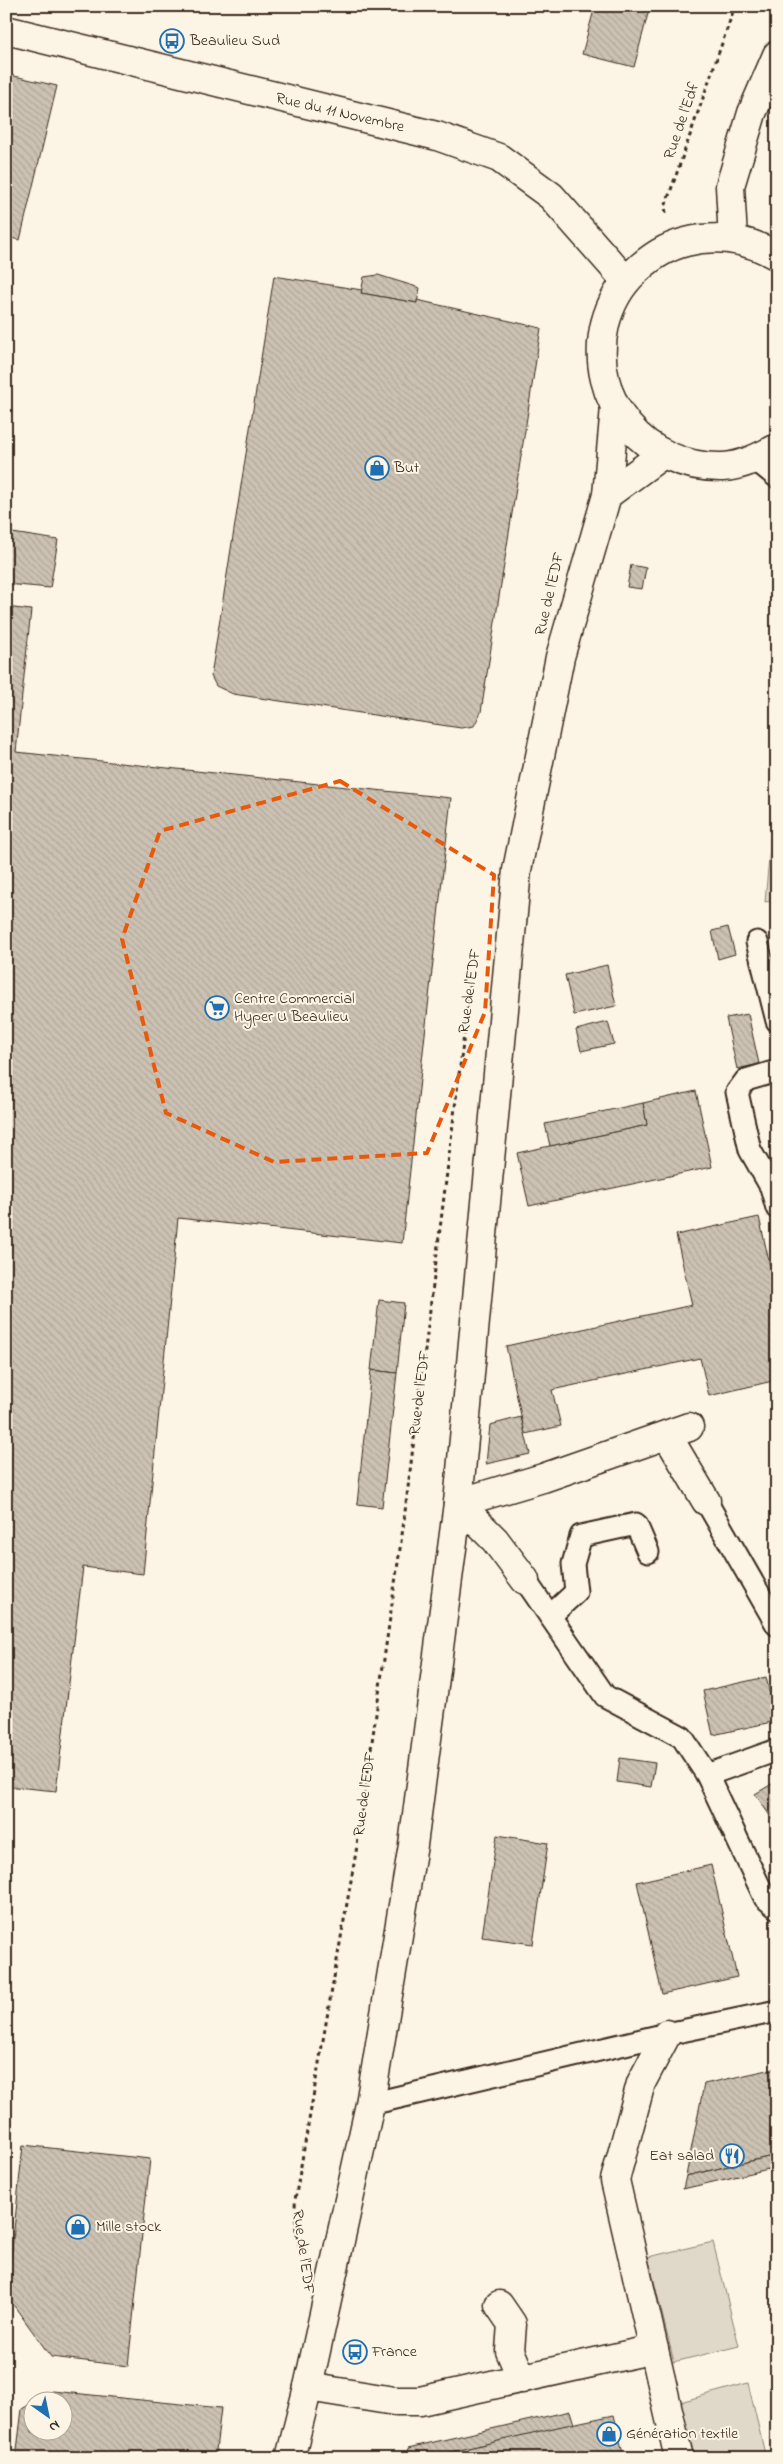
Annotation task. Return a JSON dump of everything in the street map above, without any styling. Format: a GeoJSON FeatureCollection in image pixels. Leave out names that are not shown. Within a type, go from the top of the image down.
{"type":"FeatureCollection","features":[{"type":"Feature","properties":{"kind":"street","name":"Rue du 11 Novembre"},"geometry":{"type":"LineString","coordinates":[[6,30],[437,136],[499,158],[551,196],[626,281]]}},
{"type":"Feature","properties":{"kind":"street"},"geometry":{"type":"LineString","coordinates":[[733,239],[730,186],[752,113],[777,55]]}},
{"type":"Feature","properties":{"kind":"street"},"geometry":{"type":"LineString","coordinates":[[766,454],[725,467],[693,465],[663,454],[635,434],[615,407],[603,376],[601,342],[609,310],[626,281],[649,259],[677,244],[704,238],[733,239],[763,248],[777,256]]}},
{"type":"Feature","properties":{"kind":"street","name":"Rue de l'EDF"},"geometry":{"type":"LineString","coordinates":[[290,2458],[308,2387],[370,2104],[413,1846],[458,1503],[517,870],[560,656],[607,495],[615,407]]}},
{"type":"Feature","properties":{"kind":"street"},"geometry":{"type":"LineString","coordinates":[[607,495],[663,454]]}},
{"type":"Feature","properties":{"kind":"street"},"geometry":{"type":"LineString","coordinates":[[524,1580],[495,1540],[458,1503],[542,1478],[678,1431],[706,1502]]}},
{"type":"Feature","properties":{"kind":"street"},"geometry":{"type":"LineString","coordinates":[[667,2034],[641,2083],[615,2180],[679,2458]]}},
{"type":"Feature","properties":{"kind":"street"},"geometry":{"type":"LineString","coordinates":[[499,2305],[512,2324],[510,2351],[522,2379]]}},
{"type":"Feature","properties":{"kind":"street"},"geometry":{"type":"LineString","coordinates":[[308,2387],[394,2400],[420,2401],[654,2349]]}},
{"type":"Feature","properties":{"kind":"lane"},"geometry":{"type":"LineString","coordinates":[[766,454],[777,477]]}},
{"type":"Feature","properties":{"kind":"lane"},"geometry":{"type":"LineString","coordinates":[[757,942],[777,1021]]}},
{"type":"Feature","properties":{"kind":"lane"},"geometry":{"type":"LineString","coordinates":[[777,1071],[746,1080],[737,1092],[750,1150],[774,1187],[777,1208]]}},
{"type":"Feature","properties":{"kind":"lane"},"geometry":{"type":"LineString","coordinates":[[706,1502],[777,1625]]}},
{"type":"Feature","properties":{"kind":"lane"},"geometry":{"type":"LineString","coordinates":[[550,1616],[576,1592],[573,1564],[581,1536],[636,1524],[648,1552]]}},
{"type":"Feature","properties":{"kind":"lane"},"geometry":{"type":"LineString","coordinates":[[524,1580],[605,1696],[682,1737],[707,1775],[764,1898],[777,1908]]}},
{"type":"Feature","properties":{"kind":"lane"},"geometry":{"type":"LineString","coordinates":[[707,1775],[777,1750]]}},
{"type":"Feature","properties":{"kind":"lane"},"geometry":{"type":"LineString","coordinates":[[370,2104],[667,2034],[777,2011]]}},
{"type":"Feature","properties":{"kind":"path","name":"Rue de l'Edf"},"geometry":{"type":"LineString","coordinates":[[677,244],[664,207],[736,6]]}},
{"type":"Feature","properties":{"kind":"path","name":"Rue de l'EDF"},"geometry":{"type":"LineString","coordinates":[[302,2258],[296,2230],[295,2200],[356,1852],[403,1528],[470,981]]}},
{"type":"Feature","properties":{"kind":"highlighted area"},"geometry":{"type":"Polygon","coordinates":[[[340,781],[494,875],[485,1012],[427,1153],[274,1162],[166,1113],[122,939],[160,831],[340,781]]]}},
{"type":"Feature","properties":{"kind":"shaded area"},"geometry":{"type":"Polygon","coordinates":[[[777,767],[777,900],[765,902],[777,767]]]}},
{"type":"Feature","properties":{"kind":"shaded area"},"geometry":{"type":"Polygon","coordinates":[[[713,2242],[739,2346],[674,2362],[648,2257],[713,2242]]]}},
{"type":"Feature","properties":{"kind":"shaded area"},"geometry":{"type":"Polygon","coordinates":[[[748,2383],[766,2458],[695,2458],[680,2402],[748,2383]]]}},
{"type":"Feature","properties":{"kind":"building"},"geometry":{"type":"Polygon","coordinates":[[[595,6],[650,6],[634,67],[582,54],[595,6]]]}},
{"type":"Feature","properties":{"kind":"building"},"geometry":{"type":"Polygon","coordinates":[[[6,74],[57,86],[20,240],[6,237],[6,74]]]}},
{"type":"Feature","properties":{"kind":"building"},"geometry":{"type":"Polygon","coordinates":[[[378,275],[420,288],[417,303],[361,293],[364,277],[378,275]]]}},
{"type":"Feature","properties":{"kind":"building"},"geometry":{"type":"Polygon","coordinates":[[[274,276],[362,290],[361,293],[417,303],[417,300],[541,328],[481,712],[474,726],[461,728],[233,694],[216,686],[211,676],[274,276]]]}},
{"type":"Feature","properties":{"kind":"building"},"geometry":{"type":"Polygon","coordinates":[[[6,532],[58,540],[50,588],[6,584],[6,532]]]}},
{"type":"Feature","properties":{"kind":"building"},"geometry":{"type":"Polygon","coordinates":[[[631,565],[646,568],[642,589],[627,587],[631,565]]]}},
{"type":"Feature","properties":{"kind":"building","name":"Centre Commercial Hyper U Beaulieu"},"geometry":{"type":"Polygon","coordinates":[[[6,607],[31,610],[16,752],[451,798],[402,1243],[178,1218],[143,1574],[83,1567],[56,1791],[6,1786],[6,607]]]}},
{"type":"Feature","properties":{"kind":"building"},"geometry":{"type":"Polygon","coordinates":[[[728,927],[735,954],[718,959],[712,931],[728,927]]]}},
{"type":"Feature","properties":{"kind":"building"},"geometry":{"type":"Polygon","coordinates":[[[607,965],[616,1006],[574,1015],[565,975],[607,965]]]}},
{"type":"Feature","properties":{"kind":"building"},"geometry":{"type":"Polygon","coordinates":[[[748,1014],[759,1064],[737,1069],[726,1018],[748,1014]]]}},
{"type":"Feature","properties":{"kind":"building"},"geometry":{"type":"Polygon","coordinates":[[[608,1022],[614,1044],[581,1051],[576,1030],[608,1022]]]}},
{"type":"Feature","properties":{"kind":"building"},"geometry":{"type":"Polygon","coordinates":[[[696,1091],[712,1167],[529,1206],[517,1153],[647,1125],[643,1103],[696,1091]]]}},
{"type":"Feature","properties":{"kind":"building"},"geometry":{"type":"Polygon","coordinates":[[[643,1103],[647,1125],[550,1146],[545,1124],[643,1103]]]}},
{"type":"Feature","properties":{"kind":"building"},"geometry":{"type":"Polygon","coordinates":[[[759,1217],[775,1288],[777,1288],[777,1380],[709,1396],[700,1358],[552,1390],[561,1426],[525,1434],[506,1346],[692,1305],[676,1235],[759,1217]]]}},
{"type":"Feature","properties":{"kind":"building"},"geometry":{"type":"Polygon","coordinates":[[[379,1300],[404,1303],[397,1373],[371,1370],[379,1300]]]}},
{"type":"Feature","properties":{"kind":"building"},"geometry":{"type":"Polygon","coordinates":[[[371,1370],[397,1373],[382,1507],[357,1504],[371,1370]]]}},
{"type":"Feature","properties":{"kind":"building"},"geometry":{"type":"Polygon","coordinates":[[[521,1417],[530,1454],[486,1464],[490,1425],[521,1417]]]}},
{"type":"Feature","properties":{"kind":"building"},"geometry":{"type":"Polygon","coordinates":[[[766,1677],[776,1721],[713,1735],[703,1691],[766,1677]]]}},
{"type":"Feature","properties":{"kind":"building"},"geometry":{"type":"Polygon","coordinates":[[[620,1758],[655,1763],[651,1787],[617,1782],[620,1758]]]}},
{"type":"Feature","properties":{"kind":"building"},"geometry":{"type":"Polygon","coordinates":[[[777,1781],[777,1826],[755,1794],[777,1781]]]}},
{"type":"Feature","properties":{"kind":"building"},"geometry":{"type":"Polygon","coordinates":[[[497,1835],[548,1843],[533,1944],[482,1937],[497,1835]]]}},
{"type":"Feature","properties":{"kind":"building"},"geometry":{"type":"Polygon","coordinates":[[[711,1865],[737,1977],[662,1994],[637,1882],[711,1865]]]}},
{"type":"Feature","properties":{"kind":"building"},"geometry":{"type":"Polygon","coordinates":[[[777,2068],[777,2155],[686,2176],[704,2084],[777,2068]]]}},
{"type":"Feature","properties":{"kind":"building","name":"Mille stock"},"geometry":{"type":"Polygon","coordinates":[[[23,2145],[150,2159],[128,2366],[51,2357],[7,2296],[23,2145]]]}},
{"type":"Feature","properties":{"kind":"building"},"geometry":{"type":"Polygon","coordinates":[[[777,2155],[777,2167],[683,2189],[686,2176],[777,2155]]]}},
{"type":"Feature","properties":{"kind":"building"},"geometry":{"type":"Polygon","coordinates":[[[72,2393],[221,2408],[215,2458],[16,2458],[22,2409],[22,2442],[72,2442],[72,2393]]]}},
{"type":"Feature","properties":{"kind":"building"},"geometry":{"type":"Polygon","coordinates":[[[570,2411],[574,2424],[426,2458],[410,2458],[408,2448],[570,2411]]]}},
{"type":"Feature","properties":{"kind":"building"},"geometry":{"type":"Polygon","coordinates":[[[614,2415],[624,2458],[426,2458],[562,2426],[614,2415]]]}},
{"type":"Feature","properties":{"kind":"place","name":"Beaulieu Sud"},"geometry":{"type":"Point","coordinates":[172,41]}},
{"type":"Feature","properties":{"kind":"place","name":"But"},"geometry":{"type":"Point","coordinates":[377,468]}},
{"type":"Feature","properties":{"kind":"place","name":"Centre Commercial Hyper U Beaulieu"},"geometry":{"type":"Point","coordinates":[217,1008]}},
{"type":"Feature","properties":{"kind":"place","name":"Eat salad"},"geometry":{"type":"Point","coordinates":[732,2156]}},
{"type":"Feature","properties":{"kind":"place","name":"Mille stock"},"geometry":{"type":"Point","coordinates":[78,2227]}},
{"type":"Feature","properties":{"kind":"place","name":"France"},"geometry":{"type":"Point","coordinates":[355,2352]}},
{"type":"Feature","properties":{"kind":"place","name":"Génération textile"},"geometry":{"type":"Point","coordinates":[609,2434]}}]}
